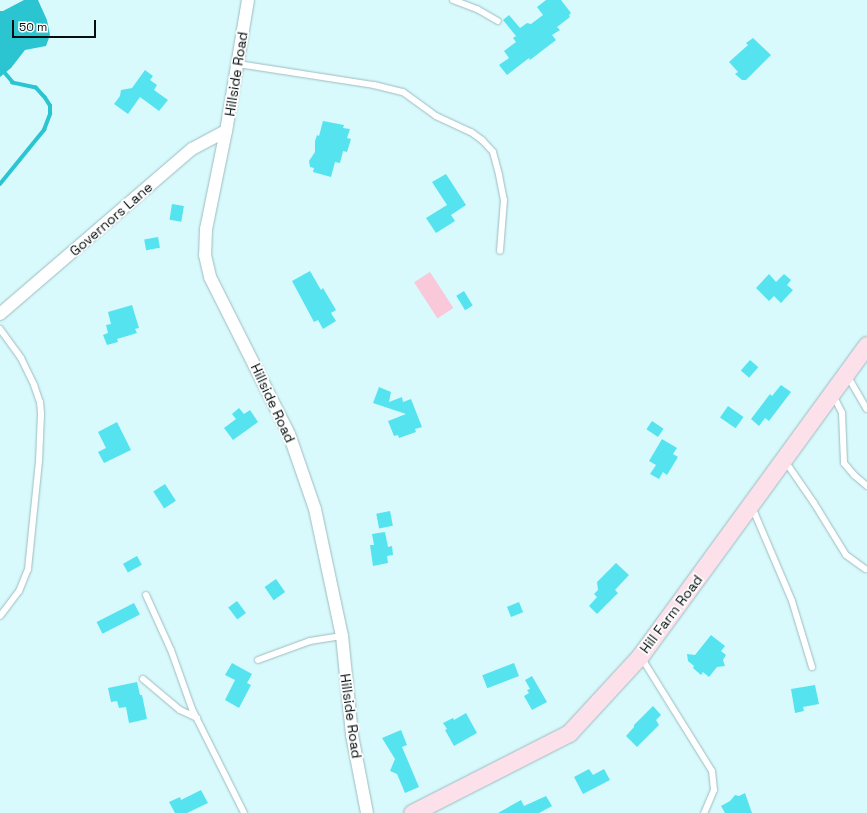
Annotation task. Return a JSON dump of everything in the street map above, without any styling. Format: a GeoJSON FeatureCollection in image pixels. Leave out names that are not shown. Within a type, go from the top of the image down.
{"type":"FeatureCollection","features":[{"type":"Feature","properties":{"kind":"main road","name":"Hill Farm Road"},"geometry":{"type":"LineString","coordinates":[[412,813],[569,733],[640,656],[867,345]]}},
{"type":"Feature","properties":{"kind":"street","name":"Hillside Road"},"geometry":{"type":"LineString","coordinates":[[248,0],[226,131],[206,229],[205,255],[210,277],[289,434],[315,509],[342,636],[352,735],[367,813]]}},
{"type":"Feature","properties":{"kind":"street","name":"Governors Lane"},"geometry":{"type":"LineString","coordinates":[[0,314],[192,149],[226,131]]}},
{"type":"Feature","properties":{"kind":"lane"},"geometry":{"type":"LineString","coordinates":[[453,0],[477,8],[498,21]]}},
{"type":"Feature","properties":{"kind":"lane"},"geometry":{"type":"LineString","coordinates":[[238,64],[374,85],[403,92],[436,116],[472,132],[493,152],[499,175],[504,200],[500,251]]}},
{"type":"Feature","properties":{"kind":"lane"},"geometry":{"type":"LineString","coordinates":[[0,329],[24,365],[40,402],[41,414],[39,461],[28,569],[19,591],[0,616]]}},
{"type":"Feature","properties":{"kind":"lane"},"geometry":{"type":"LineString","coordinates":[[846,374],[867,409]]}},
{"type":"Feature","properties":{"kind":"lane"},"geometry":{"type":"LineString","coordinates":[[832,393],[842,413],[844,463],[854,475],[867,486]]}},
{"type":"Feature","properties":{"kind":"lane"},"geometry":{"type":"LineString","coordinates":[[784,460],[846,555],[865,569]]}},
{"type":"Feature","properties":{"kind":"lane"},"geometry":{"type":"LineString","coordinates":[[751,505],[792,601],[812,667]]}},
{"type":"Feature","properties":{"kind":"lane"},"geometry":{"type":"LineString","coordinates":[[146,595],[171,650],[197,718],[244,813]]}},
{"type":"Feature","properties":{"kind":"lane"},"geometry":{"type":"LineString","coordinates":[[258,660],[310,641],[342,636]]}},
{"type":"Feature","properties":{"kind":"lane"},"geometry":{"type":"LineString","coordinates":[[640,656],[712,770],[714,790],[704,813]]}},
{"type":"Feature","properties":{"kind":"lane"},"geometry":{"type":"LineString","coordinates":[[143,679],[180,710],[197,718]]}},
{"type":"Feature","properties":{"kind":"shaded area"},"geometry":{"type":"Polygon","coordinates":[[[430,272],[453,308],[437,318],[414,282],[430,272]]]}},
{"type":"Feature","properties":{"kind":"water"},"geometry":{"type":"Polygon","coordinates":[[[24,0],[38,0],[47,20],[50,35],[46,46],[25,50],[11,68],[0,77],[0,11],[3,11],[24,0]]]}},
{"type":"Feature","properties":{"kind":"building"},"geometry":{"type":"Polygon","coordinates":[[[546,0],[561,0],[571,13],[569,15],[570,17],[557,27],[560,30],[552,35],[556,40],[507,75],[499,65],[509,58],[504,51],[516,42],[513,38],[516,36],[503,20],[509,15],[520,28],[527,23],[531,24],[543,15],[537,7],[546,0]]]}},
{"type":"Feature","properties":{"kind":"building"},"geometry":{"type":"Polygon","coordinates":[[[753,38],[771,55],[746,80],[742,80],[735,74],[738,72],[729,62],[748,45],[746,43],[753,38]]]}},
{"type":"Feature","properties":{"kind":"building"},"geometry":{"type":"Polygon","coordinates":[[[145,70],[153,76],[150,80],[157,85],[154,90],[168,100],[159,111],[140,97],[128,114],[114,104],[120,96],[121,90],[132,88],[145,70]]]}},
{"type":"Feature","properties":{"kind":"building"},"geometry":{"type":"Polygon","coordinates":[[[323,121],[344,125],[343,128],[350,129],[347,138],[351,139],[347,152],[343,151],[340,163],[335,162],[331,177],[313,172],[314,168],[310,167],[309,161],[315,152],[315,141],[317,135],[319,136],[323,121]]]}},
{"type":"Feature","properties":{"kind":"building"},"geometry":{"type":"Polygon","coordinates":[[[446,174],[466,205],[451,215],[455,221],[436,233],[426,218],[447,205],[432,182],[446,174]]]}},
{"type":"Feature","properties":{"kind":"building"},"geometry":{"type":"Polygon","coordinates":[[[172,204],[184,206],[181,222],[169,220],[172,204]]]}},
{"type":"Feature","properties":{"kind":"building"},"geometry":{"type":"Polygon","coordinates":[[[158,237],[160,248],[146,250],[144,239],[158,237]]]}},
{"type":"Feature","properties":{"kind":"building"},"geometry":{"type":"Polygon","coordinates":[[[310,271],[321,290],[323,288],[336,310],[331,313],[336,321],[323,329],[318,320],[314,322],[292,281],[310,271]]]}},
{"type":"Feature","properties":{"kind":"building"},"geometry":{"type":"Polygon","coordinates":[[[769,274],[776,282],[784,274],[791,280],[787,285],[793,290],[781,303],[774,296],[769,301],[756,288],[769,274]]]}},
{"type":"Feature","properties":{"kind":"building"},"geometry":{"type":"Polygon","coordinates":[[[464,291],[473,306],[465,310],[456,296],[464,291]]]}},
{"type":"Feature","properties":{"kind":"building"},"geometry":{"type":"Polygon","coordinates":[[[132,305],[139,328],[135,329],[137,333],[117,339],[118,342],[107,345],[103,335],[108,333],[106,325],[111,324],[108,312],[132,305]]]}},
{"type":"Feature","properties":{"kind":"building"},"geometry":{"type":"Polygon","coordinates":[[[750,360],[758,367],[749,378],[741,371],[750,360]]]}},
{"type":"Feature","properties":{"kind":"building"},"geometry":{"type":"Polygon","coordinates":[[[781,385],[791,392],[769,421],[765,418],[759,426],[751,419],[770,394],[772,396],[781,385]]]}},
{"type":"Feature","properties":{"kind":"building"},"geometry":{"type":"Polygon","coordinates":[[[379,387],[391,392],[389,402],[402,397],[403,402],[411,399],[422,427],[415,429],[416,432],[399,438],[398,435],[394,436],[388,421],[406,414],[373,403],[379,387]]]}},
{"type":"Feature","properties":{"kind":"building"},"geometry":{"type":"Polygon","coordinates":[[[728,406],[744,417],[736,428],[720,417],[728,406]]]}},
{"type":"Feature","properties":{"kind":"building"},"geometry":{"type":"Polygon","coordinates":[[[239,408],[244,414],[250,410],[258,422],[233,440],[224,428],[236,419],[232,414],[239,408]]]}},
{"type":"Feature","properties":{"kind":"building"},"geometry":{"type":"Polygon","coordinates":[[[652,421],[664,429],[658,437],[646,429],[652,421]]]}},
{"type":"Feature","properties":{"kind":"building"},"geometry":{"type":"Polygon","coordinates":[[[117,422],[131,450],[104,463],[98,452],[106,448],[98,432],[117,422]]]}},
{"type":"Feature","properties":{"kind":"building"},"geometry":{"type":"Polygon","coordinates":[[[662,439],[677,448],[673,454],[678,457],[667,475],[663,472],[659,479],[650,474],[656,465],[649,461],[662,439]]]}},
{"type":"Feature","properties":{"kind":"building"},"geometry":{"type":"Polygon","coordinates":[[[165,484],[176,501],[164,508],[153,492],[165,484]]]}},
{"type":"Feature","properties":{"kind":"building"},"geometry":{"type":"Polygon","coordinates":[[[390,511],[393,526],[379,528],[376,514],[390,511]]]}},
{"type":"Feature","properties":{"kind":"building"},"geometry":{"type":"Polygon","coordinates":[[[385,532],[388,547],[392,546],[393,555],[387,556],[388,563],[373,566],[370,545],[374,545],[372,534],[385,532]]]}},
{"type":"Feature","properties":{"kind":"building"},"geometry":{"type":"Polygon","coordinates":[[[137,556],[142,565],[128,573],[123,564],[137,556]]]}},
{"type":"Feature","properties":{"kind":"building"},"geometry":{"type":"Polygon","coordinates":[[[616,563],[629,575],[615,590],[618,593],[597,614],[589,606],[597,597],[594,594],[598,590],[597,582],[616,563]]]}},
{"type":"Feature","properties":{"kind":"building"},"geometry":{"type":"Polygon","coordinates":[[[276,579],[285,592],[274,600],[265,587],[276,579]]]}},
{"type":"Feature","properties":{"kind":"building"},"geometry":{"type":"Polygon","coordinates":[[[237,601],[246,613],[237,620],[228,608],[237,601]]]}},
{"type":"Feature","properties":{"kind":"building"},"geometry":{"type":"Polygon","coordinates":[[[519,602],[523,612],[511,617],[507,607],[519,602]]]}},
{"type":"Feature","properties":{"kind":"building"},"geometry":{"type":"Polygon","coordinates":[[[134,603],[140,615],[102,634],[97,622],[134,603]]]}},
{"type":"Feature","properties":{"kind":"building"},"geometry":{"type":"Polygon","coordinates":[[[711,635],[725,646],[721,651],[726,655],[723,660],[725,666],[717,667],[709,677],[703,672],[701,675],[693,668],[694,666],[688,661],[687,654],[695,655],[711,635]]]}},
{"type":"Feature","properties":{"kind":"building"},"geometry":{"type":"Polygon","coordinates":[[[232,663],[252,674],[247,683],[251,685],[239,708],[225,700],[235,680],[225,675],[232,663]]]}},
{"type":"Feature","properties":{"kind":"building"},"geometry":{"type":"Polygon","coordinates":[[[514,663],[519,676],[487,688],[482,675],[514,663]]]}},
{"type":"Feature","properties":{"kind":"building"},"geometry":{"type":"Polygon","coordinates":[[[532,676],[547,702],[532,710],[524,696],[529,693],[527,690],[530,689],[525,680],[532,676]]]}},
{"type":"Feature","properties":{"kind":"building"},"geometry":{"type":"Polygon","coordinates":[[[137,682],[140,695],[142,695],[147,719],[129,723],[126,707],[119,708],[117,701],[111,702],[108,688],[137,682]]]}},
{"type":"Feature","properties":{"kind":"building"},"geometry":{"type":"Polygon","coordinates":[[[815,685],[819,704],[803,707],[804,711],[795,713],[791,689],[815,685]]]}},
{"type":"Feature","properties":{"kind":"building"},"geometry":{"type":"Polygon","coordinates":[[[653,706],[661,715],[656,720],[659,725],[637,747],[626,736],[634,725],[653,706]]]}},
{"type":"Feature","properties":{"kind":"building"},"geometry":{"type":"Polygon","coordinates":[[[466,713],[477,733],[454,746],[445,730],[447,729],[443,723],[453,718],[454,720],[466,713]]]}},
{"type":"Feature","properties":{"kind":"building"},"geometry":{"type":"Polygon","coordinates":[[[401,730],[407,745],[402,747],[419,787],[405,793],[397,774],[390,771],[395,759],[382,738],[401,730]]]}},
{"type":"Feature","properties":{"kind":"building"},"geometry":{"type":"Polygon","coordinates":[[[589,769],[593,775],[604,769],[610,780],[583,794],[574,777],[589,769]]]}},
{"type":"Feature","properties":{"kind":"building"},"geometry":{"type":"Polygon","coordinates":[[[201,790],[208,803],[187,813],[175,813],[169,802],[180,797],[181,800],[201,790]]]}},
{"type":"Feature","properties":{"kind":"building"},"geometry":{"type":"Polygon","coordinates":[[[745,793],[752,813],[725,813],[721,806],[730,801],[735,795],[739,796],[745,793]]]}},
{"type":"Feature","properties":{"kind":"building"},"geometry":{"type":"Polygon","coordinates":[[[546,796],[552,806],[539,813],[498,813],[521,800],[524,806],[546,796]]]}},
{"type":"Feature","properties":{"kind":"waterway"},"geometry":{"type":"LineString","coordinates":[[0,184],[44,130],[50,114],[50,106],[36,88],[13,83],[3,71]]}}]}
